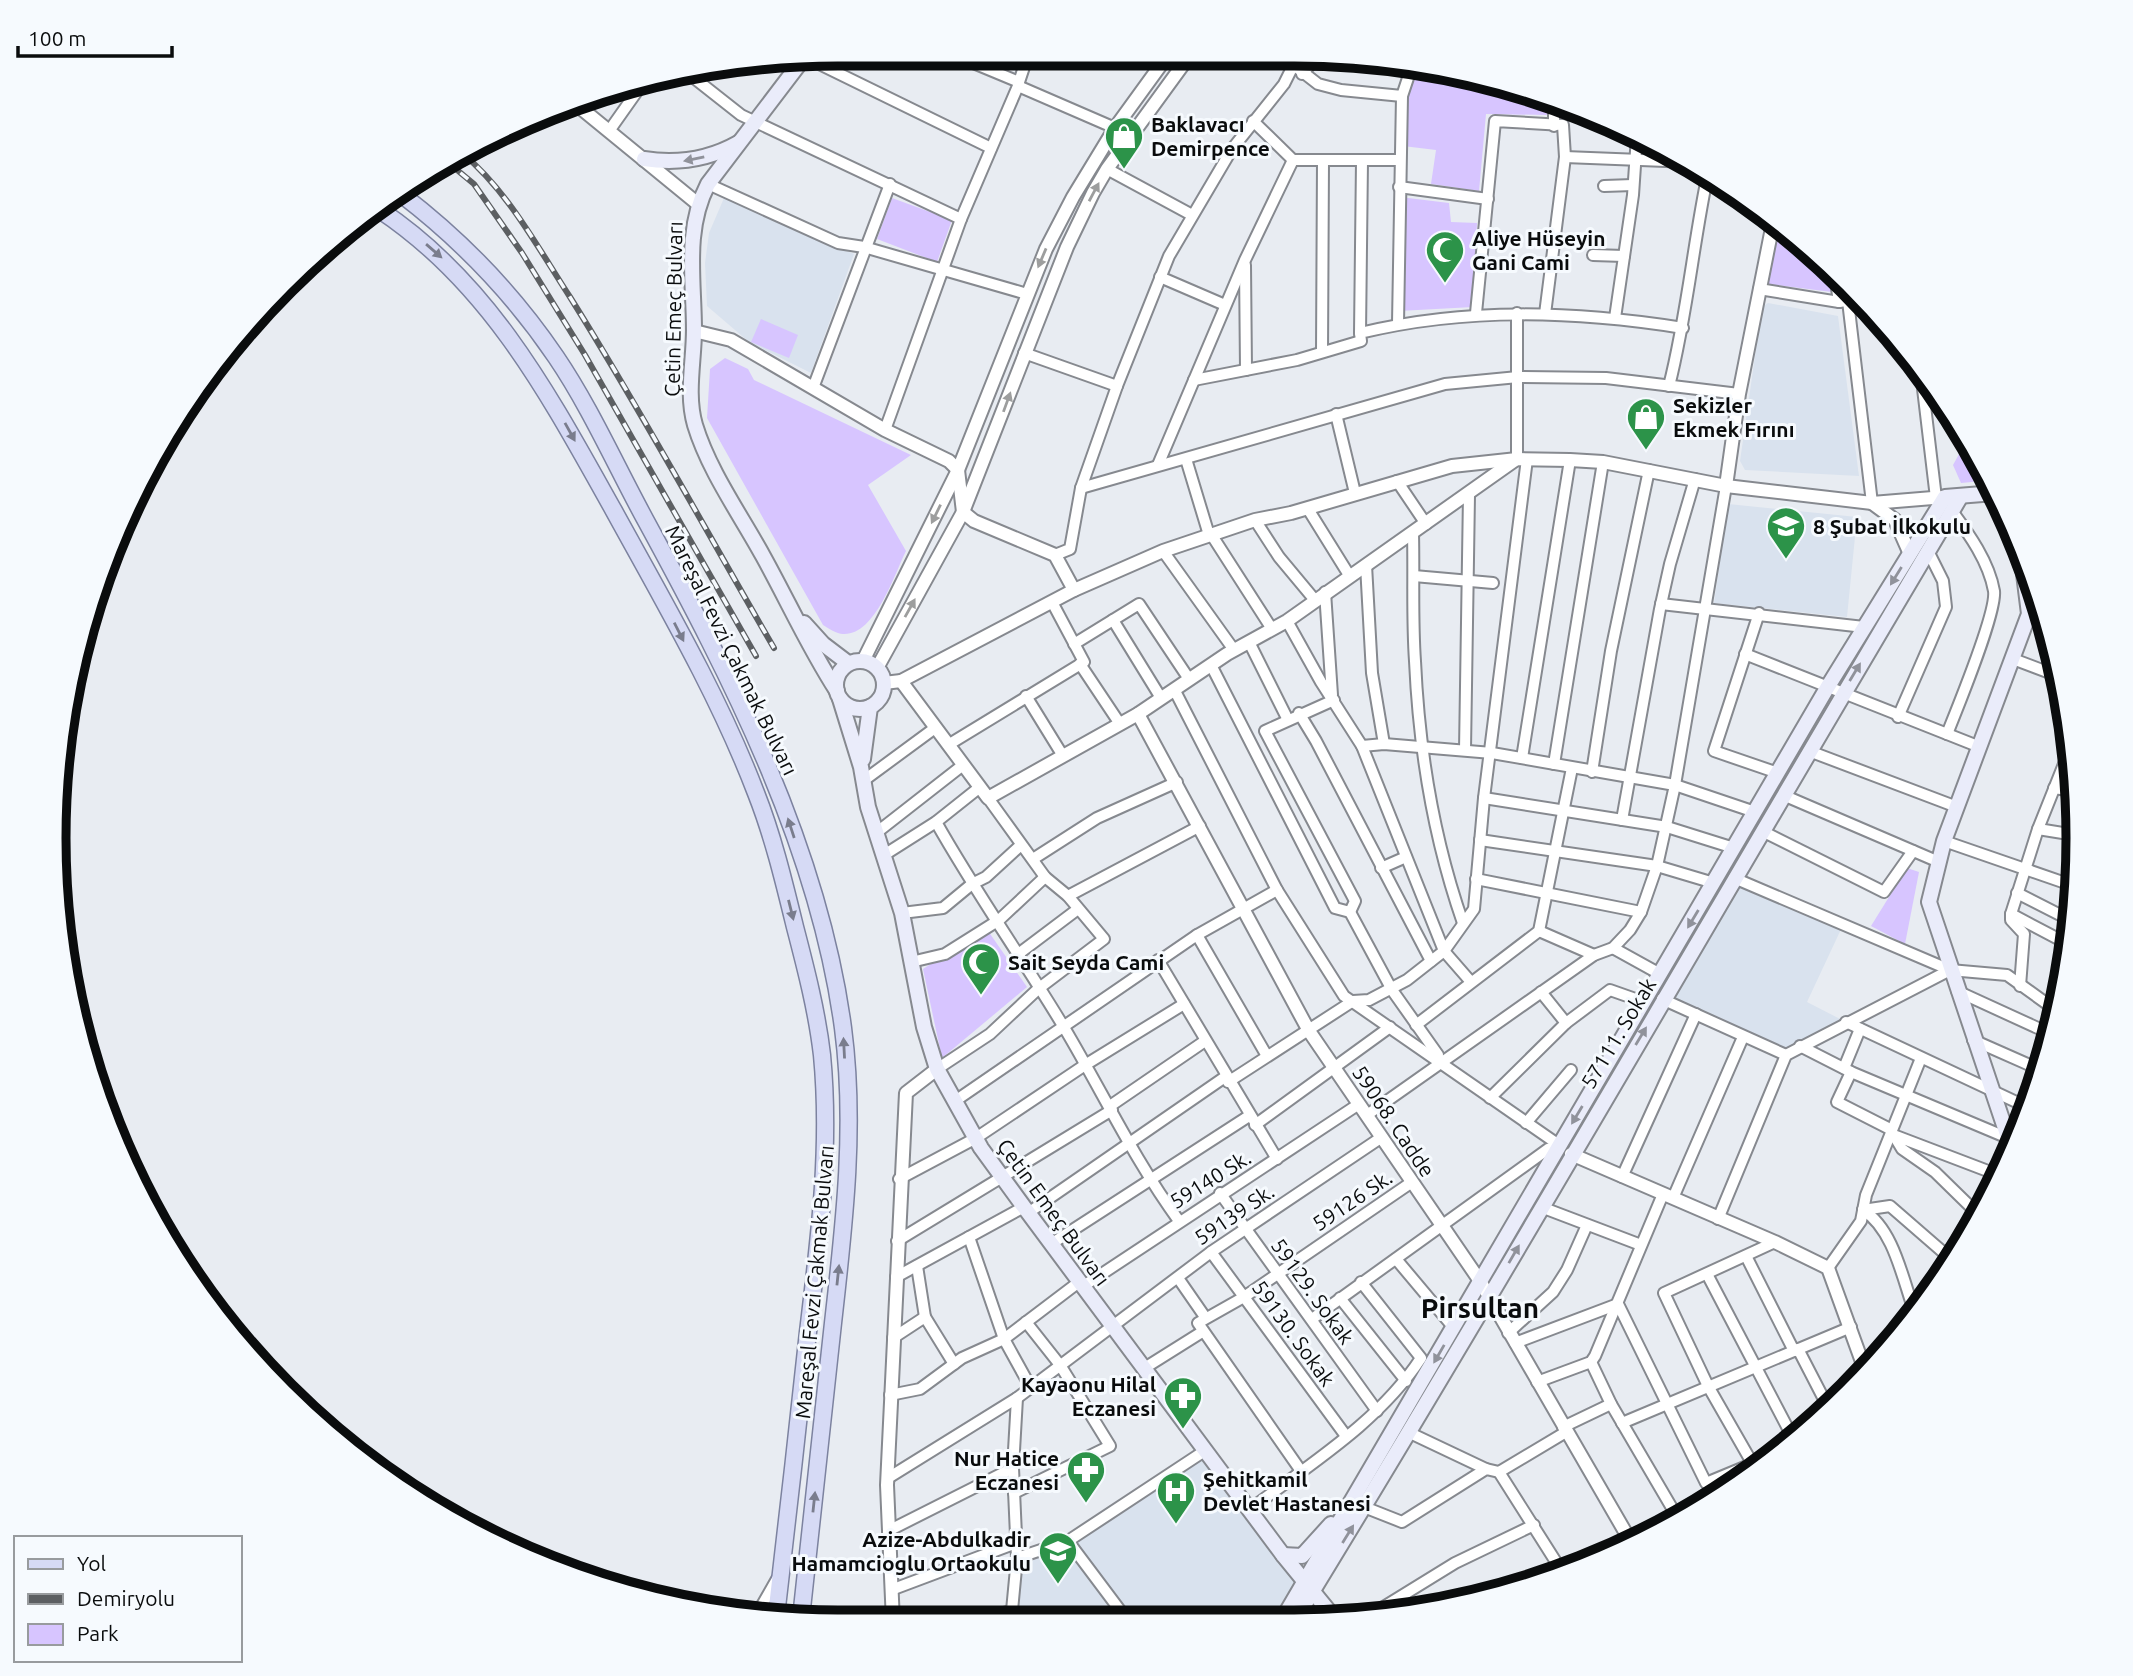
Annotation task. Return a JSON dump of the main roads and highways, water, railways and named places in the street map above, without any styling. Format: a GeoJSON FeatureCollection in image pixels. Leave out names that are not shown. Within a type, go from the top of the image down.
{"type":"FeatureCollection","features":[{"type":"Feature","properties":{"kind":"main road","name":"Çetin Emeç Bulvarı"},"geometry":{"type":"LineString","coordinates":[[798,68],[708,184],[698,204],[691,245],[694,331],[691,401],[694,422],[703,447],[838,695],[862,774],[876,833],[902,913],[924,1027],[937,1069],[976,1138],[1111,1328],[1326,1609]]}},
{"type":"Feature","properties":{"kind":"main road"},"geometry":{"type":"LineString","coordinates":[[644,159],[668,163],[687,161],[712,155],[742,141]]}},
{"type":"Feature","properties":{"kind":"main road","name":"Mareşal Fevzi Çakmak Bulvarı"},"geometry":{"type":"LineString","coordinates":[[407,199],[452,235],[507,293],[557,358],[676,576],[740,705],[787,816],[827,944],[843,1030],[849,1125],[845,1208],[802,1609]]}},
{"type":"Feature","properties":{"kind":"main road","name":"Mareşal Fevzi Çakmak Bulvarı"},"geometry":{"type":"LineString","coordinates":[[385,214],[443,259],[487,305],[544,385],[655,586],[724,722],[756,793],[782,874],[808,976],[822,1054],[825,1125],[823,1200],[777,1607]]}},
{"type":"Feature","properties":{"kind":"main road"},"geometry":{"type":"LineString","coordinates":[[1290,1610],[1308,1587],[1358,1503],[1480,1281],[1565,1150],[1660,974],[1826,688],[1910,554],[1941,498],[1985,494]]}},
{"type":"Feature","properties":{"kind":"main road","name":"57111. Sokak"},"geometry":{"type":"LineString","coordinates":[[1358,1503],[1410,1433],[1541,1207],[1565,1150],[1662,999],[1961,496]]}},
{"type":"Feature","properties":{"kind":"main road"},"geometry":{"type":"LineString","coordinates":[[2007,1135],[1928,902],[1944,841],[2029,614],[2026,590]]}},
{"type":"Feature","properties":{"kind":"main road","name":"Çetin Emeç Bulvarı"},"geometry":{"type":"LineString","coordinates":[[794,612],[823,645],[848,663]]}},
{"type":"Feature","properties":{"kind":"main road"},"geometry":{"type":"LineString","coordinates":[[863,661],[877,668],[884,683],[880,697],[870,707],[853,708],[838,695],[838,675],[848,663],[863,661]]}},
{"type":"Feature","properties":{"kind":"main road","name":"Çetin Emeç Bulvarı"},"geometry":{"type":"LineString","coordinates":[[862,774],[870,707]]}},
{"type":"Feature","properties":{"kind":"main road"},"geometry":{"type":"LineString","coordinates":[[1283,1555],[1302,1556],[1358,1503]]}},
{"type":"Feature","properties":{"kind":"main road"},"geometry":{"type":"LineString","coordinates":[[1299,1610],[1308,1587]]}},
{"type":"Feature","properties":{"kind":"railway"},"geometry":{"type":"LineString","coordinates":[[470,160],[508,202],[597,340],[774,648]]}},
{"type":"Feature","properties":{"kind":"railway"},"geometry":{"type":"LineString","coordinates":[[455,168],[474,184],[522,253],[585,355],[756,656]]}},
{"type":"Feature","properties":{"kind":"place","name":"Baklavacı Demirpence"},"geometry":{"type":"Point","coordinates":[1124,170]}},
{"type":"Feature","properties":{"kind":"place","name":"Aliye Hüseyin Gani Cami"},"geometry":{"type":"Point","coordinates":[1445,284]}},
{"type":"Feature","properties":{"kind":"place","name":"Sekizler Ekmek Fırını"},"geometry":{"type":"Point","coordinates":[1646,451]}},
{"type":"Feature","properties":{"kind":"place","name":"8 Şubat İlkokulu"},"geometry":{"type":"Point","coordinates":[1786,560]}},
{"type":"Feature","properties":{"kind":"place","name":"Sait Seyda Cami"},"geometry":{"type":"Point","coordinates":[981,996]}},
{"type":"Feature","properties":{"kind":"place","name":"Kayaonu Hilal Eczanesi"},"geometry":{"type":"Point","coordinates":[1183,1430]}},
{"type":"Feature","properties":{"kind":"place","name":"Nur Hatice Eczanesi"},"geometry":{"type":"Point","coordinates":[1086,1504]}},
{"type":"Feature","properties":{"kind":"place","name":"Şehitkamil Devlet Hastanesi"},"geometry":{"type":"Point","coordinates":[1176,1525]}},
{"type":"Feature","properties":{"kind":"place","name":"Azize-Abdulkadir Hamamcioglu Ortaokulu"},"geometry":{"type":"Point","coordinates":[1058,1585]}},
{"type":"Feature","properties":{"kind":"district","name":"Pirsultan"},"geometry":{"type":"Point","coordinates":[1480,1307]}}]}
